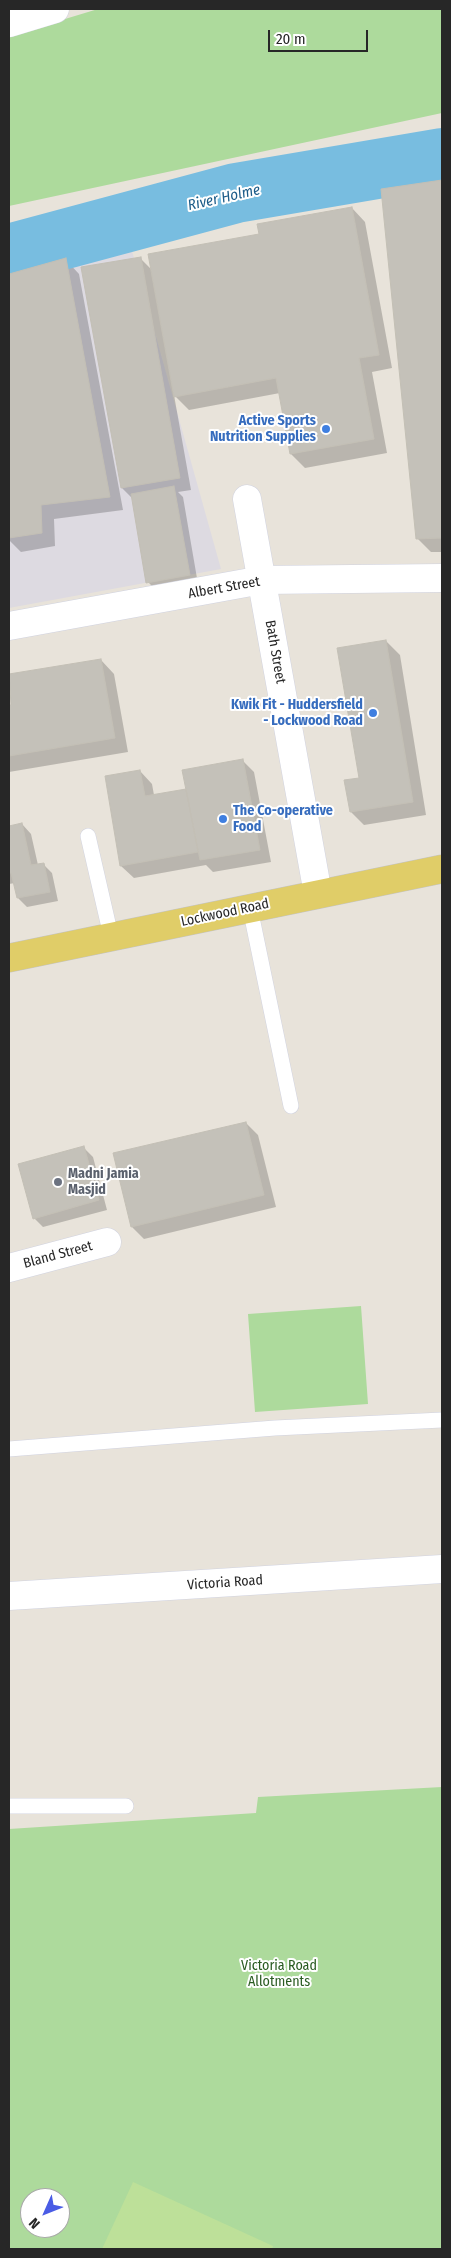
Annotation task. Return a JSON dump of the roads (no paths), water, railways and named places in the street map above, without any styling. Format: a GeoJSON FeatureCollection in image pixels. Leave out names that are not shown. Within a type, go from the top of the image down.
{"type":"FeatureCollection","features":[{"type":"Feature","properties":{"kind":"main road","name":"Lockwood Road"},"geometry":{"type":"LineString","coordinates":[[9,958],[442,869]]}},
{"type":"Feature","properties":{"kind":"street"},"geometry":{"type":"LineString","coordinates":[[9,23],[55,9]]}},
{"type":"Feature","properties":{"kind":"street","name":"Bath Street"},"geometry":{"type":"LineString","coordinates":[[247,499],[318,894]]}},
{"type":"Feature","properties":{"kind":"street","name":"Albert Street"},"geometry":{"type":"LineString","coordinates":[[9,626],[262,580],[442,578]]}},
{"type":"Feature","properties":{"kind":"street","name":"Bland Street"},"geometry":{"type":"LineString","coordinates":[[9,1268],[107,1242]]}},
{"type":"Feature","properties":{"kind":"street","name":"Victoria Road"},"geometry":{"type":"LineString","coordinates":[[9,1596],[442,1569]]}},
{"type":"Feature","properties":{"kind":"lane"},"geometry":{"type":"LineString","coordinates":[[88,836],[111,936]]}},
{"type":"Feature","properties":{"kind":"lane"},"geometry":{"type":"LineString","coordinates":[[250,908],[291,1106]]}},
{"type":"Feature","properties":{"kind":"lane"},"geometry":{"type":"LineString","coordinates":[[9,1449],[275,1428],[442,1420]]}},
{"type":"Feature","properties":{"kind":"lane"},"geometry":{"type":"LineString","coordinates":[[9,1806],[126,1806]]}},
{"type":"Feature","properties":{"kind":"waterway","name":"River Holme"},"geometry":{"type":"LineString","coordinates":[[9,254],[236,193],[442,158]]}},
{"type":"Feature","properties":{"kind":"place","name":"Active Sports Nutrition Supplies"},"geometry":{"type":"Point","coordinates":[326,429]}},
{"type":"Feature","properties":{"kind":"place","name":"Kwik Fit - Huddersfield - Lockwood Road"},"geometry":{"type":"Point","coordinates":[373,713]}},
{"type":"Feature","properties":{"kind":"place","name":"The Co-operative Food"},"geometry":{"type":"Point","coordinates":[223,819]}},
{"type":"Feature","properties":{"kind":"place","name":"Madni Jamia Masjid"},"geometry":{"type":"Point","coordinates":[58,1182]}},
{"type":"Feature","properties":{"kind":"park label","name":"Victoria Road Allotments"},"geometry":{"type":"Point","coordinates":[279,1974]}}]}
